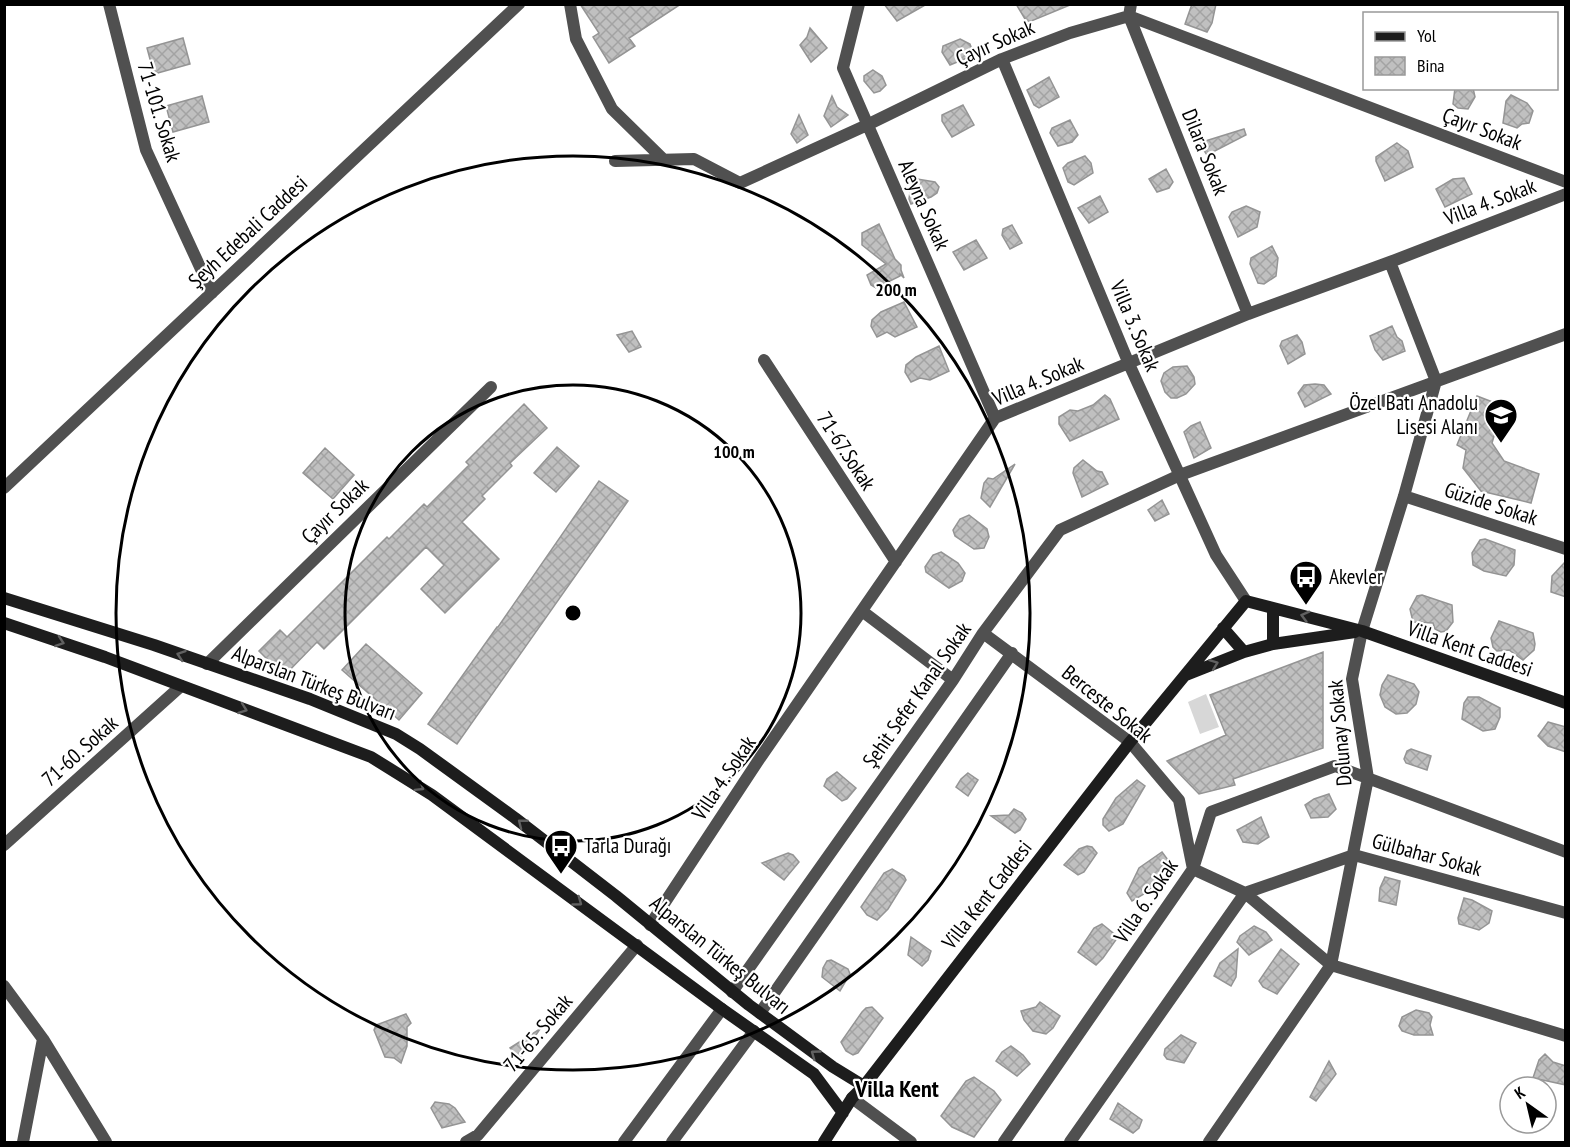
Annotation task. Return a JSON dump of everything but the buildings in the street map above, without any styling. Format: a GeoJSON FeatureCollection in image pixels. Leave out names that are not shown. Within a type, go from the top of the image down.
{"type":"FeatureCollection","features":[{"type":"Feature","properties":{"kind":"street","name":"71-101. Sokak"},"geometry":{"type":"LineString","coordinates":[[110,4],[146,150],[212,293]]}},
{"type":"Feature","properties":{"kind":"street","name":"Şeyh Edebali Caddesi"},"geometry":{"type":"LineString","coordinates":[[4,488],[519,4]]}},
{"type":"Feature","properties":{"kind":"street"},"geometry":{"type":"LineString","coordinates":[[570,4],[576,39],[612,109],[663,159]]}},
{"type":"Feature","properties":{"kind":"street","name":"Aleyna Sokak"},"geometry":{"type":"LineString","coordinates":[[859,4],[843,68],[995,418]]}},
{"type":"Feature","properties":{"kind":"street","name":"Çayır Sokak"},"geometry":{"type":"LineString","coordinates":[[615,161],[694,159],[740,183],[867,125],[1002,59],[1130,10],[1566,182]]}},
{"type":"Feature","properties":{"kind":"street","name":"Dilara Sokak"},"geometry":{"type":"LineString","coordinates":[[1130,10],[1248,314]]}},
{"type":"Feature","properties":{"kind":"street","name":"Villa 3. Sokak"},"geometry":{"type":"LineString","coordinates":[[1002,59],[1129,364],[1216,555],[1246,601]]}},
{"type":"Feature","properties":{"kind":"street","name":"Villa 4. Sokak"},"geometry":{"type":"LineString","coordinates":[[650,925],[760,758],[995,418],[1248,314],[1566,194]]}},
{"type":"Feature","properties":{"kind":"street"},"geometry":{"type":"LineString","coordinates":[[1390,262],[1436,381]]}},
{"type":"Feature","properties":{"kind":"street","name":"Şehit Sefer Kanal Sokak"},"geometry":{"type":"LineString","coordinates":[[732,992],[953,680],[983,633],[1060,530],[1180,474],[1566,334]]}},
{"type":"Feature","properties":{"kind":"street","name":"71-67.Sokak"},"geometry":{"type":"LineString","coordinates":[[764,360],[896,562]]}},
{"type":"Feature","properties":{"kind":"street","name":"Dolunay Sokak"},"geometry":{"type":"LineString","coordinates":[[1331,965],[1368,778],[1352,679],[1362,631],[1404,496],[1436,381]]}},
{"type":"Feature","properties":{"kind":"street","name":"Çayır Sokak"},"geometry":{"type":"LineString","coordinates":[[207,664],[491,387]]}},
{"type":"Feature","properties":{"kind":"street","name":"Güzide Sokak"},"geometry":{"type":"LineString","coordinates":[[1404,496],[1566,549]]}},
{"type":"Feature","properties":{"kind":"street","name":"Alparslan Türkeş Bulvarı"},"geometry":{"type":"LineString","coordinates":[[4,598],[310,699],[396,734],[514,818],[732,992],[833,1068],[864,1086]]}},
{"type":"Feature","properties":{"kind":"street","name":"Villa Kent Caddesi"},"geometry":{"type":"LineString","coordinates":[[824,1143],[852,1098],[864,1086],[1130,742],[1246,601],[1362,631],[1566,703]]}},
{"type":"Feature","properties":{"kind":"street"},"geometry":{"type":"LineString","coordinates":[[1273,644],[1274,608]]}},
{"type":"Feature","properties":{"kind":"street"},"geometry":{"type":"LineString","coordinates":[[862,612],[953,680]]}},
{"type":"Feature","properties":{"kind":"street","name":"Alparslan Türkeş Bulvarı"},"geometry":{"type":"LineString","coordinates":[[4,623],[105,657],[371,757],[432,795],[814,1074],[843,1113]]}},
{"type":"Feature","properties":{"kind":"street"},"geometry":{"type":"LineString","coordinates":[[1223,628],[1245,652]]}},
{"type":"Feature","properties":{"kind":"street","name":"Villa Kent Caddesi"},"geometry":{"type":"LineString","coordinates":[[1184,675],[1273,644],[1362,631]]}},
{"type":"Feature","properties":{"kind":"street","name":"Berceste Sokak"},"geometry":{"type":"LineString","coordinates":[[983,633],[1130,742],[1179,800],[1193,869]]}},
{"type":"Feature","properties":{"kind":"street"},"geometry":{"type":"LineString","coordinates":[[760,1013],[1012,653]]}},
{"type":"Feature","properties":{"kind":"street","name":"71-60. Sokak"},"geometry":{"type":"LineString","coordinates":[[4,844],[181,686]]}},
{"type":"Feature","properties":{"kind":"street","name":"Villa 6. Sokak"},"geometry":{"type":"LineString","coordinates":[[1004,1143],[1193,869],[1211,812],[1335,766],[1368,778]]}},
{"type":"Feature","properties":{"kind":"street"},"geometry":{"type":"LineString","coordinates":[[1368,778],[1566,852]]}},
{"type":"Feature","properties":{"kind":"street","name":"Gülbahar Sokak"},"geometry":{"type":"LineString","coordinates":[[1245,893],[1354,855],[1566,913]]}},
{"type":"Feature","properties":{"kind":"street"},"geometry":{"type":"LineString","coordinates":[[1193,869],[1245,893],[1331,965],[1566,1036]]}},
{"type":"Feature","properties":{"kind":"street"},"geometry":{"type":"LineString","coordinates":[[1070,1143],[1245,893]]}},
{"type":"Feature","properties":{"kind":"street","name":"71-65. Sokak"},"geometry":{"type":"LineString","coordinates":[[466,1143],[480,1139],[637,945]]}},
{"type":"Feature","properties":{"kind":"street"},"geometry":{"type":"LineString","coordinates":[[1209,1143],[1331,965]]}},
{"type":"Feature","properties":{"kind":"street"},"geometry":{"type":"LineString","coordinates":[[4,986],[43,1039],[106,1143]]}},
{"type":"Feature","properties":{"kind":"street"},"geometry":{"type":"LineString","coordinates":[[624,1143],[722,1009]]}},
{"type":"Feature","properties":{"kind":"street"},"geometry":{"type":"LineString","coordinates":[[672,1143],[754,1031]]}},
{"type":"Feature","properties":{"kind":"street"},"geometry":{"type":"LineString","coordinates":[[23,1143],[43,1039]]}},
{"type":"Feature","properties":{"kind":"street"},"geometry":{"type":"LineString","coordinates":[[852,1098],[911,1143]]}},
{"type":"Feature","properties":{"kind":"shaded area"},"geometry":{"type":"Polygon","coordinates":[[[1206,694],[1219,727],[1200,734],[1188,702],[1206,694]]]}},
{"type":"Feature","properties":{"kind":"place","name":"Özel Batı Anadolu Lisesi Alanı"},"geometry":{"type":"Point","coordinates":[1501,444]}},
{"type":"Feature","properties":{"kind":"place","name":"Akevler"},"geometry":{"type":"Point","coordinates":[1306,606]}},
{"type":"Feature","properties":{"kind":"place","name":"Tarla Durağı"},"geometry":{"type":"Point","coordinates":[561,875]}},
{"type":"Feature","properties":{"kind":"district","name":"Villa Kent"},"geometry":{"type":"Point","coordinates":[897,1089]}}]}
